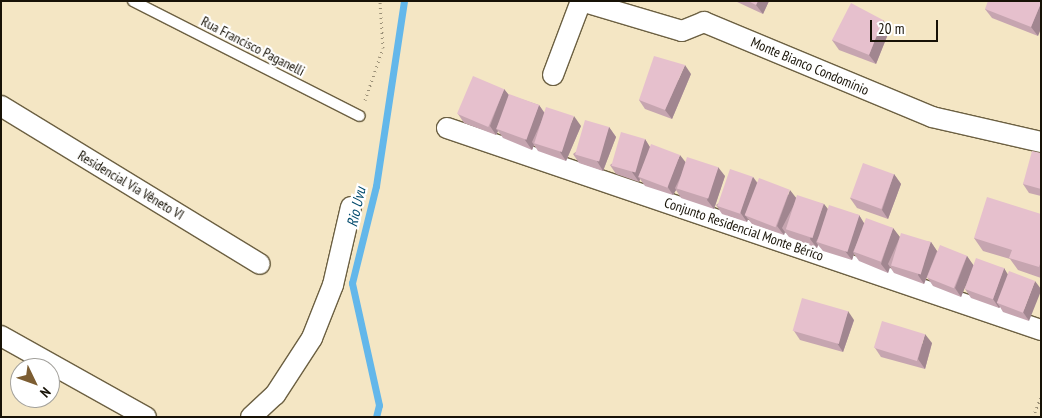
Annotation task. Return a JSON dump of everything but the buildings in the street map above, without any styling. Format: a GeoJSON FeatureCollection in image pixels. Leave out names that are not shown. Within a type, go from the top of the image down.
{"type":"FeatureCollection","features":[{"type":"Feature","properties":{"kind":"street","name":"Monte Bianco Condomínio"},"geometry":{"type":"LineString","coordinates":[[554,75],[581,1],[682,31],[704,22],[932,117],[1041,142]]}},
{"type":"Feature","properties":{"kind":"street","name":"Residencial Via Vêneto VI"},"geometry":{"type":"LineString","coordinates":[[1,106],[260,264]]}},
{"type":"Feature","properties":{"kind":"street","name":"Conjunto Residencial Monte Bérico"},"geometry":{"type":"LineString","coordinates":[[447,128],[1041,330]]}},
{"type":"Feature","properties":{"kind":"street"},"geometry":{"type":"LineString","coordinates":[[251,417],[275,395],[312,338],[333,284],[351,207]]}},
{"type":"Feature","properties":{"kind":"street"},"geometry":{"type":"LineString","coordinates":[[1,336],[146,417]]}},
{"type":"Feature","properties":{"kind":"lane","name":"Rua Francisco Paganelli"},"geometry":{"type":"LineString","coordinates":[[133,1],[360,116]]}},
{"type":"Feature","properties":{"kind":"path"},"geometry":{"type":"LineString","coordinates":[[360,116],[383,48],[380,1]]}},
{"type":"Feature","properties":{"kind":"path"},"geometry":{"type":"LineString","coordinates":[[1033,417],[1041,396]]}},
{"type":"Feature","properties":{"kind":"waterway","name":"Rio Uvu"},"geometry":{"type":"LineString","coordinates":[[376,417],[379,405],[352,283],[376,186],[404,1]]}}]}
